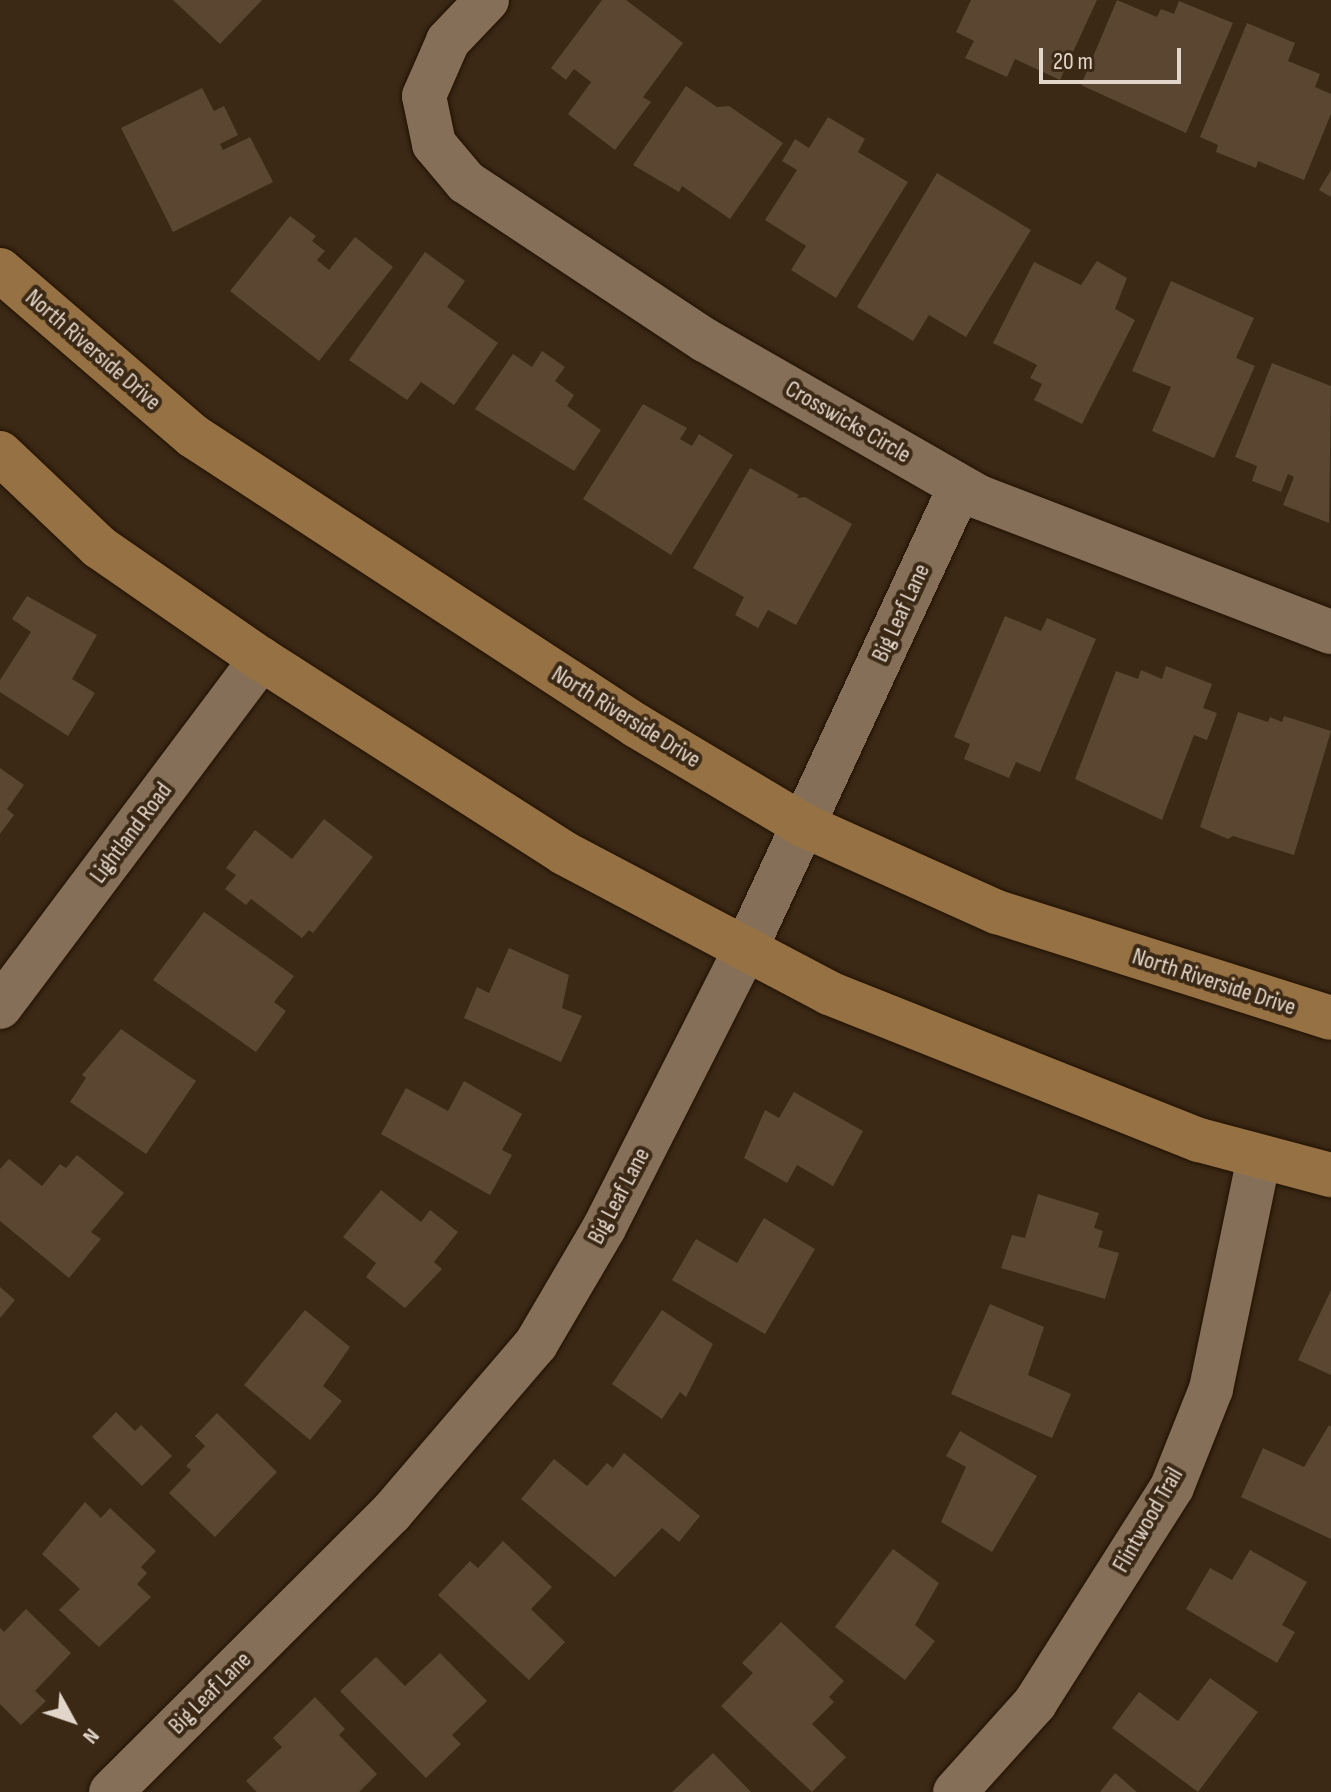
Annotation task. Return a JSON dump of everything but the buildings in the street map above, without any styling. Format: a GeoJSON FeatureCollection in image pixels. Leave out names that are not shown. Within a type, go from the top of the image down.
{"type":"FeatureCollection","features":[{"type":"Feature","properties":{"kind":"main road","name":"North Riverside Drive"},"geometry":{"type":"LineString","coordinates":[[0,270],[193,436],[637,726],[803,825],[997,912],[1331,1018]]}},
{"type":"Feature","properties":{"kind":"main road"},"geometry":{"type":"LineString","coordinates":[[0,453],[99,547],[261,659],[564,853],[829,993],[1199,1140],[1331,1175]]}},
{"type":"Feature","properties":{"kind":"street","name":"Crosswicks Circle"},"geometry":{"type":"LineString","coordinates":[[487,0],[448,41],[424,96],[426,119],[434,144],[466,182],[705,340],[960,487],[1331,632]]}},
{"type":"Feature","properties":{"kind":"street","name":"Big Leaf Lane"},"geometry":{"type":"LineString","coordinates":[[111,1792],[391,1513],[536,1344],[604,1228],[746,948],[960,487]]}},
{"type":"Feature","properties":{"kind":"street","name":"Lightland Road"},"geometry":{"type":"LineString","coordinates":[[0,1007],[261,659]]}},
{"type":"Feature","properties":{"kind":"street","name":"Flintwood Trail"},"geometry":{"type":"LineString","coordinates":[[955,1792],[1035,1703],[1172,1487],[1211,1389],[1259,1158]]}}]}
